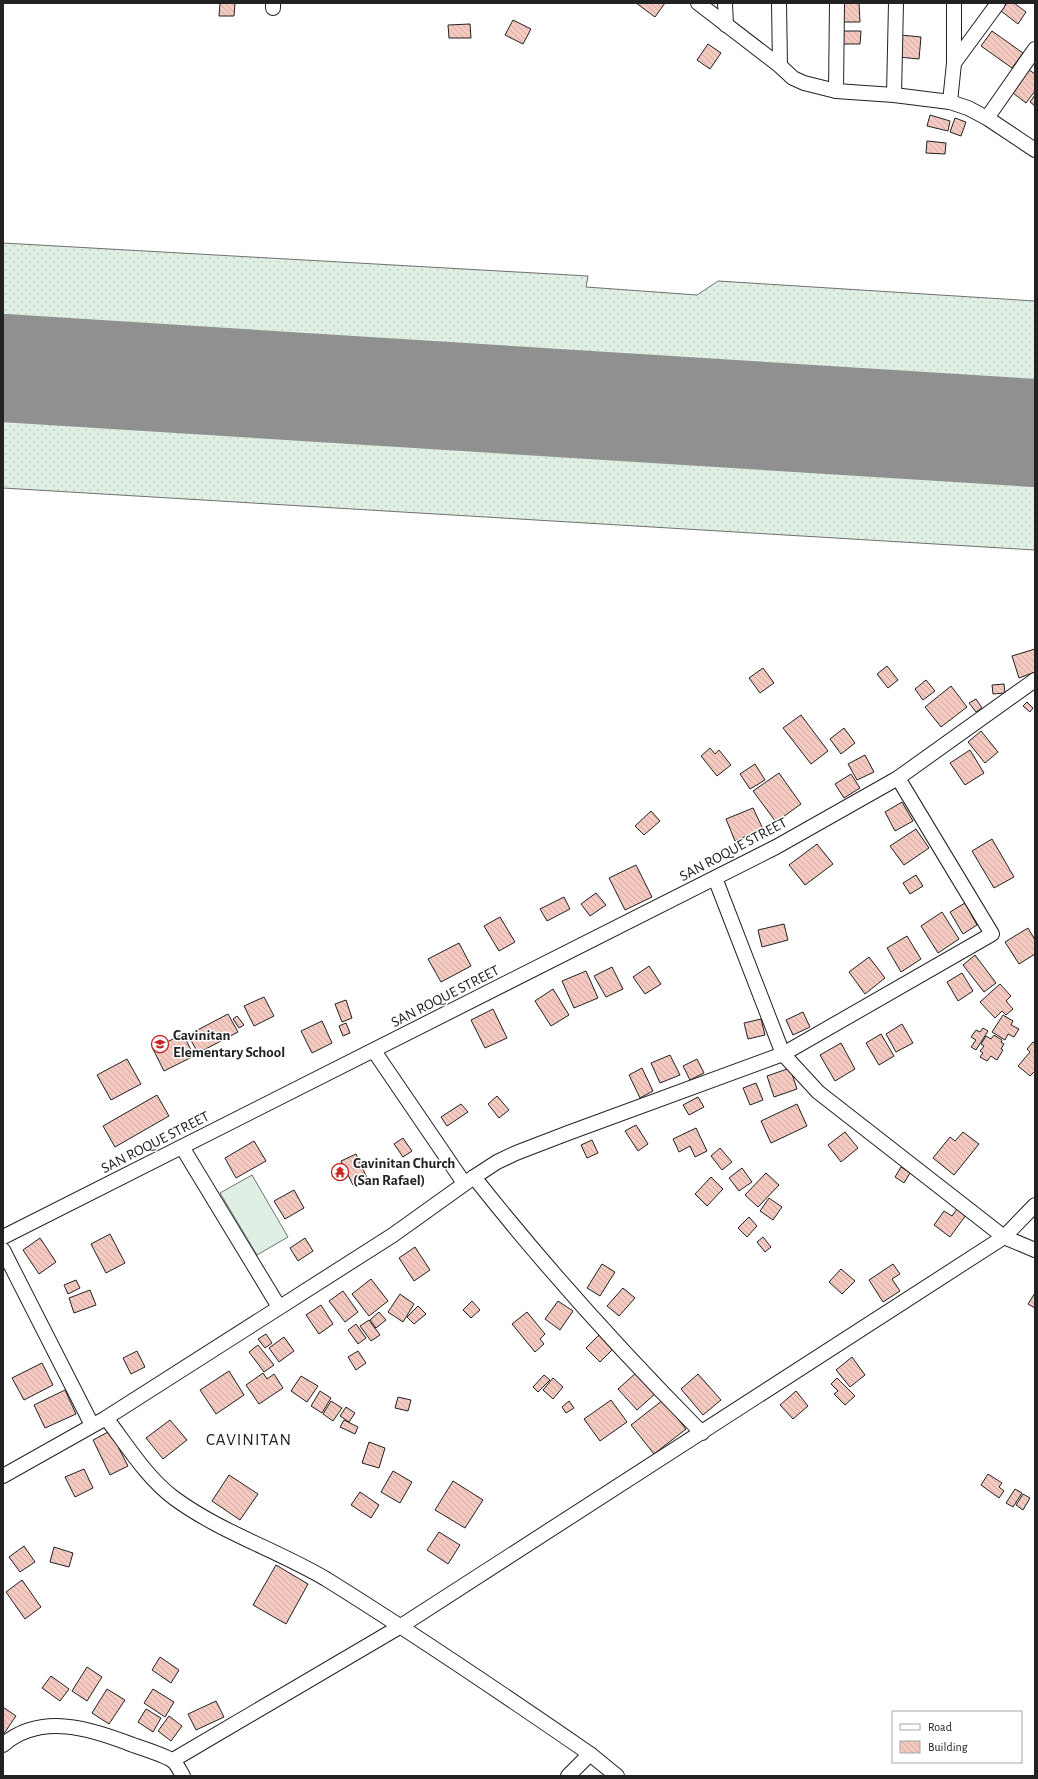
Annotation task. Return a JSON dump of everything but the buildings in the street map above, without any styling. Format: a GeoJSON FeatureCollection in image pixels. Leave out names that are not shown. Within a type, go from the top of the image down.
{"type":"FeatureCollection","features":[{"type":"Feature","properties":{"kind":"street"},"geometry":{"type":"LineString","coordinates":[[698,3],[780,66],[793,78],[804,83],[836,91],[894,95],[950,102],[968,108],[987,118],[1035,149]]}},
{"type":"Feature","properties":{"kind":"street"},"geometry":{"type":"LineString","coordinates":[[725,3],[726,25]]}},
{"type":"Feature","properties":{"kind":"street"},"geometry":{"type":"LineString","coordinates":[[779,3],[780,66]]}},
{"type":"Feature","properties":{"kind":"street"},"geometry":{"type":"LineString","coordinates":[[836,91],[837,3]]}},
{"type":"Feature","properties":{"kind":"street"},"geometry":{"type":"LineString","coordinates":[[894,95],[896,3]]}},
{"type":"Feature","properties":{"kind":"street"},"geometry":{"type":"LineString","coordinates":[[950,102],[954,63],[954,3]]}},
{"type":"Feature","properties":{"kind":"street"},"geometry":{"type":"LineString","coordinates":[[954,63],[998,3]]}},
{"type":"Feature","properties":{"kind":"street"},"geometry":{"type":"LineString","coordinates":[[987,118],[1035,49]]}},
{"type":"Feature","properties":{"kind":"street","name":"SAN ROQUE STREET"},"geometry":{"type":"LineString","coordinates":[[3,1238],[776,847],[898,778],[1035,680]]}},
{"type":"Feature","properties":{"kind":"street"},"geometry":{"type":"LineString","coordinates":[[3,1476],[106,1418],[393,1235],[469,1180],[516,1153],[783,1054],[992,934],[898,778]]}},
{"type":"Feature","properties":{"kind":"street"},"geometry":{"type":"LineString","coordinates":[[716,878],[783,1054],[818,1092],[1004,1237],[1035,1250]]}},
{"type":"Feature","properties":{"kind":"street"},"geometry":{"type":"LineString","coordinates":[[374,1051],[469,1180],[630,1359],[702,1433]]}},
{"type":"Feature","properties":{"kind":"street"},"geometry":{"type":"LineString","coordinates":[[182,1148],[279,1307]]}},
{"type":"Feature","properties":{"kind":"street"},"geometry":{"type":"LineString","coordinates":[[173,1760],[401,1626],[702,1433],[1004,1237],[1035,1205]]}},
{"type":"Feature","properties":{"kind":"street"},"geometry":{"type":"LineString","coordinates":[[3,1250],[92,1425]]}},
{"type":"Feature","properties":{"kind":"street"},"geometry":{"type":"LineString","coordinates":[[106,1418],[152,1479],[174,1498],[202,1515],[324,1578],[401,1626],[590,1754],[618,1776]]}},
{"type":"Feature","properties":{"kind":"street"},"geometry":{"type":"LineString","coordinates":[[3,1745],[10,1739],[29,1730],[49,1726],[71,1726],[95,1731],[173,1760],[183,1776]]}},
{"type":"Feature","properties":{"kind":"street"},"geometry":{"type":"LineString","coordinates":[[568,1776],[590,1754]]}},
{"type":"Feature","properties":{"kind":"green space"},"geometry":{"type":"Polygon","coordinates":[[[3,243],[588,276],[586,287],[697,295],[718,281],[1035,301],[1035,388],[3,329],[3,243]]]}},
{"type":"Feature","properties":{"kind":"green space"},"geometry":{"type":"Polygon","coordinates":[[[3,410],[1035,479],[1035,550],[3,488],[3,410]]]}},
{"type":"Feature","properties":{"kind":"green space"},"geometry":{"type":"Polygon","coordinates":[[[252,1175],[288,1237],[257,1255],[220,1193],[252,1175]]]}},
{"type":"Feature","properties":{"kind":"runway"},"geometry":{"type":"LineString","coordinates":[[3,368],[1035,433]]}},
{"type":"Feature","properties":{"kind":"place","name":"Cavinitan Elementary School"},"geometry":{"type":"Point","coordinates":[160,1044]}},
{"type":"Feature","properties":{"kind":"place","name":"Cavinitan Church (San Rafael)"},"geometry":{"type":"Point","coordinates":[340,1172]}},
{"type":"Feature","properties":{"kind":"district","name":"CAVINITAN"},"geometry":{"type":"Point","coordinates":[249,1439]}}]}
